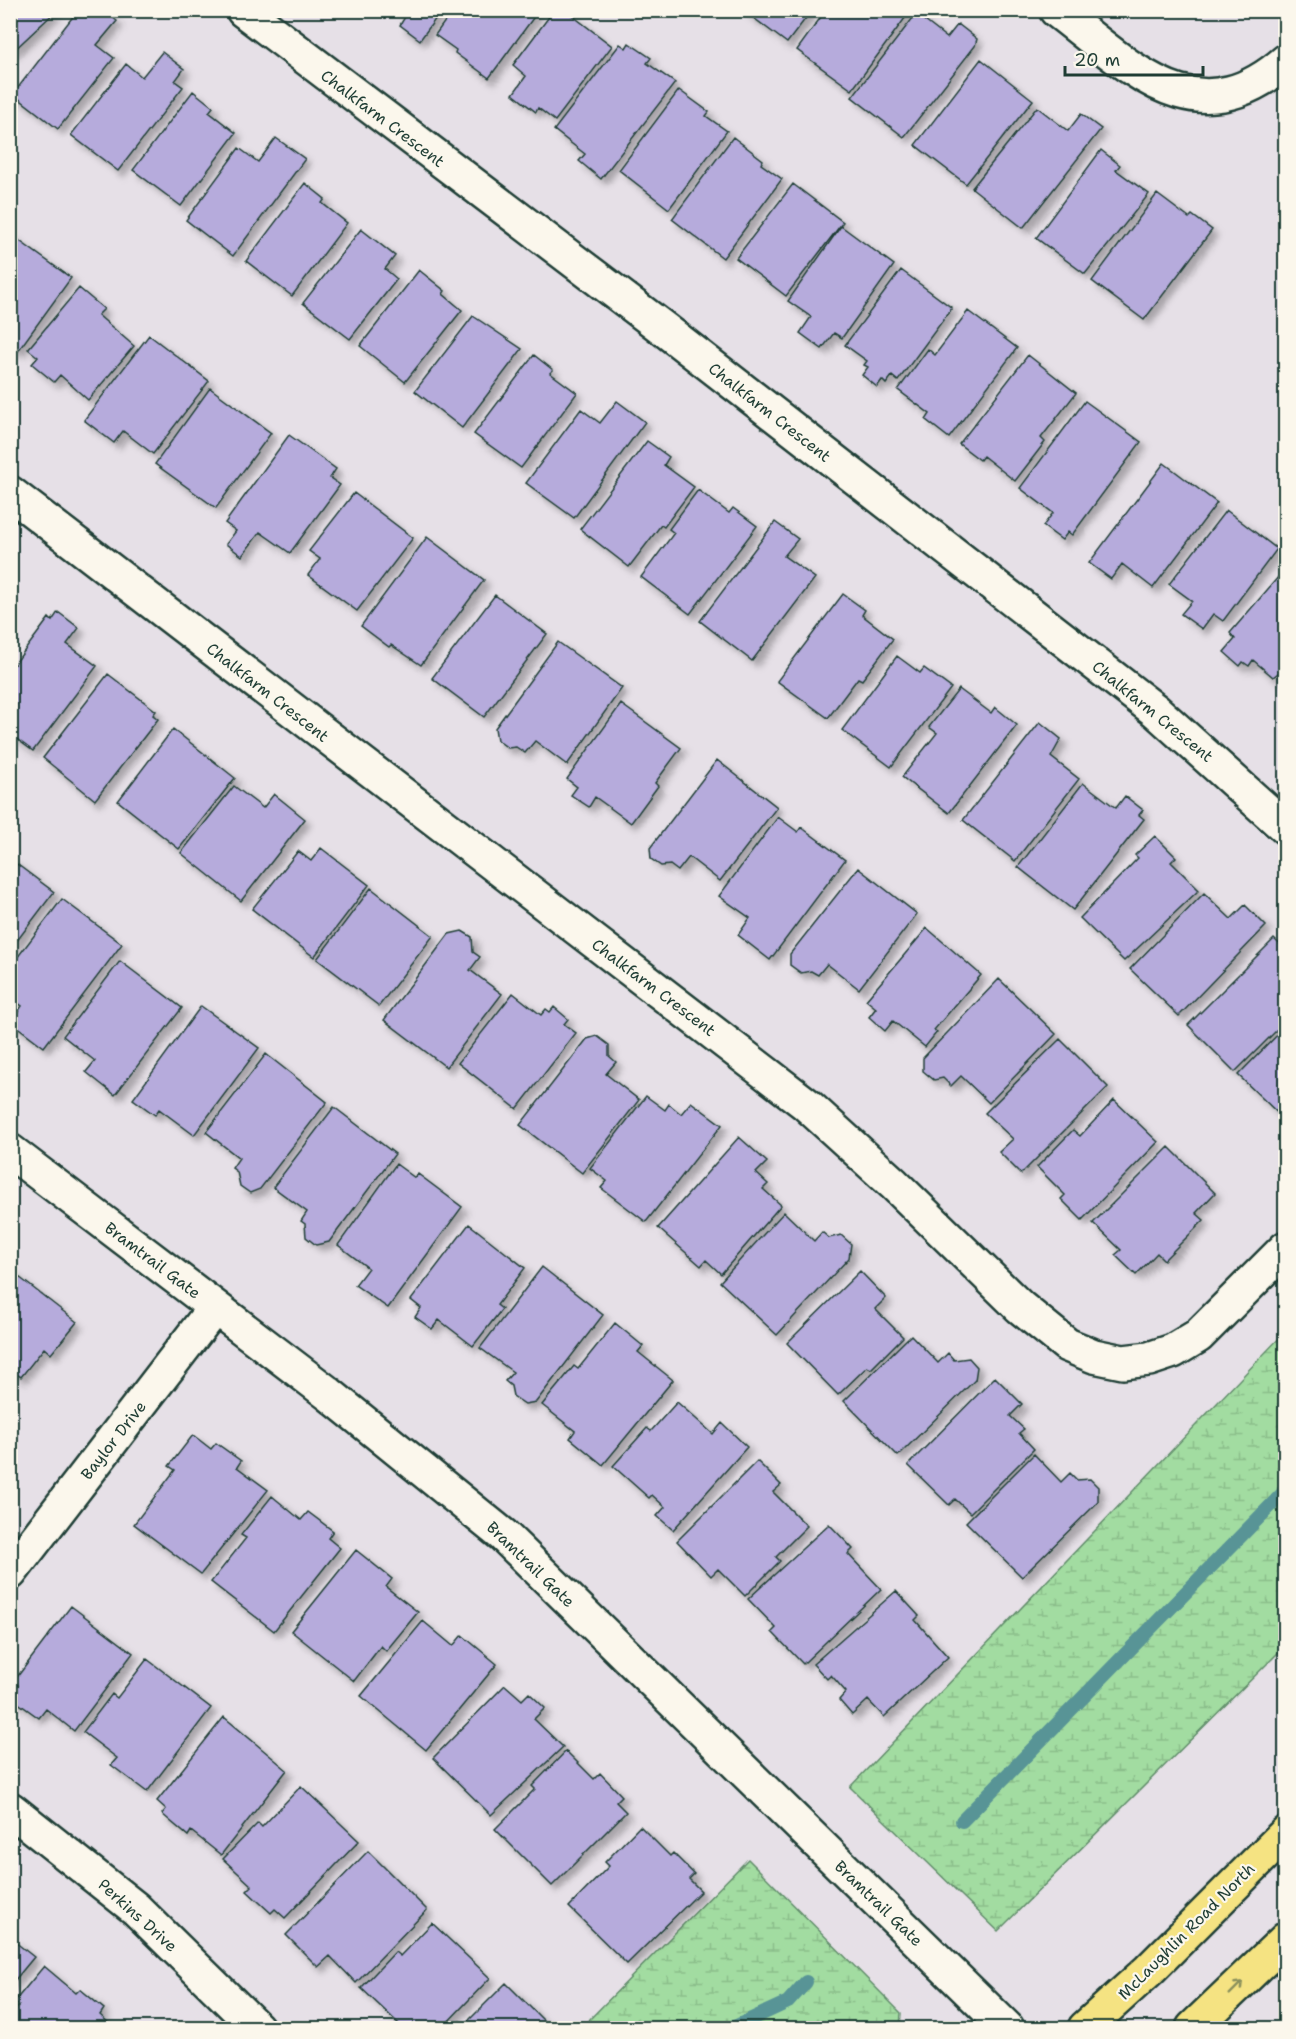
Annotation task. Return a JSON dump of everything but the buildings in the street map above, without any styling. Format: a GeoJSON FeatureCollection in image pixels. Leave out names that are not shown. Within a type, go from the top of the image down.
{"type":"FeatureCollection","features":[{"type":"Feature","properties":{"kind":"main road","name":"McLaughlin Road North"},"geometry":{"type":"LineString","coordinates":[[1085,2028],[1149,1970],[1286,1833]]}},
{"type":"Feature","properties":{"kind":"main road"},"geometry":{"type":"LineString","coordinates":[[1193,2028],[1286,1939]]}},
{"type":"Feature","properties":{"kind":"street","name":"Chalkfarm Crescent"},"geometry":{"type":"LineString","coordinates":[[243,10],[664,329],[1156,711],[1286,828]]}},
{"type":"Feature","properties":{"kind":"street"},"geometry":{"type":"LineString","coordinates":[[1056,10],[1140,74],[1167,89],[1189,94],[1210,96],[1230,94],[1265,79],[1286,61]]}},
{"type":"Feature","properties":{"kind":"street","name":"Chalkfarm Crescent"},"geometry":{"type":"LineString","coordinates":[[10,493],[806,1104],[894,1184],[1020,1307],[1066,1345],[1094,1356],[1123,1362],[1149,1359],[1173,1351],[1198,1336],[1286,1248]]}},
{"type":"Feature","properties":{"kind":"street","name":"Bramtrail Gate"},"geometry":{"type":"LineString","coordinates":[[10,1151],[425,1470],[503,1535],[1007,2028]]}},
{"type":"Feature","properties":{"kind":"street","name":"Baylor Drive"},"geometry":{"type":"LineString","coordinates":[[10,1573],[215,1307]]}},
{"type":"Feature","properties":{"kind":"street","name":"Perkins Drive"},"geometry":{"type":"LineString","coordinates":[[10,1809],[136,1909],[257,2028]]}},
{"type":"Feature","properties":{"kind":"green space"},"geometry":{"type":"Polygon","coordinates":[[[1285,1332],[1285,1646],[998,1931],[850,1787],[1285,1332]]]}},
{"type":"Feature","properties":{"kind":"green space"},"geometry":{"type":"Polygon","coordinates":[[[748,1859],[901,2013],[900,2028],[581,2028],[748,1859]]]}},
{"type":"Feature","properties":{"kind":"waterway"},"geometry":{"type":"LineString","coordinates":[[962,1821],[1286,1490]]}},
{"type":"Feature","properties":{"kind":"waterway"},"geometry":{"type":"LineString","coordinates":[[732,2028],[788,2002],[806,1982]]}}]}
